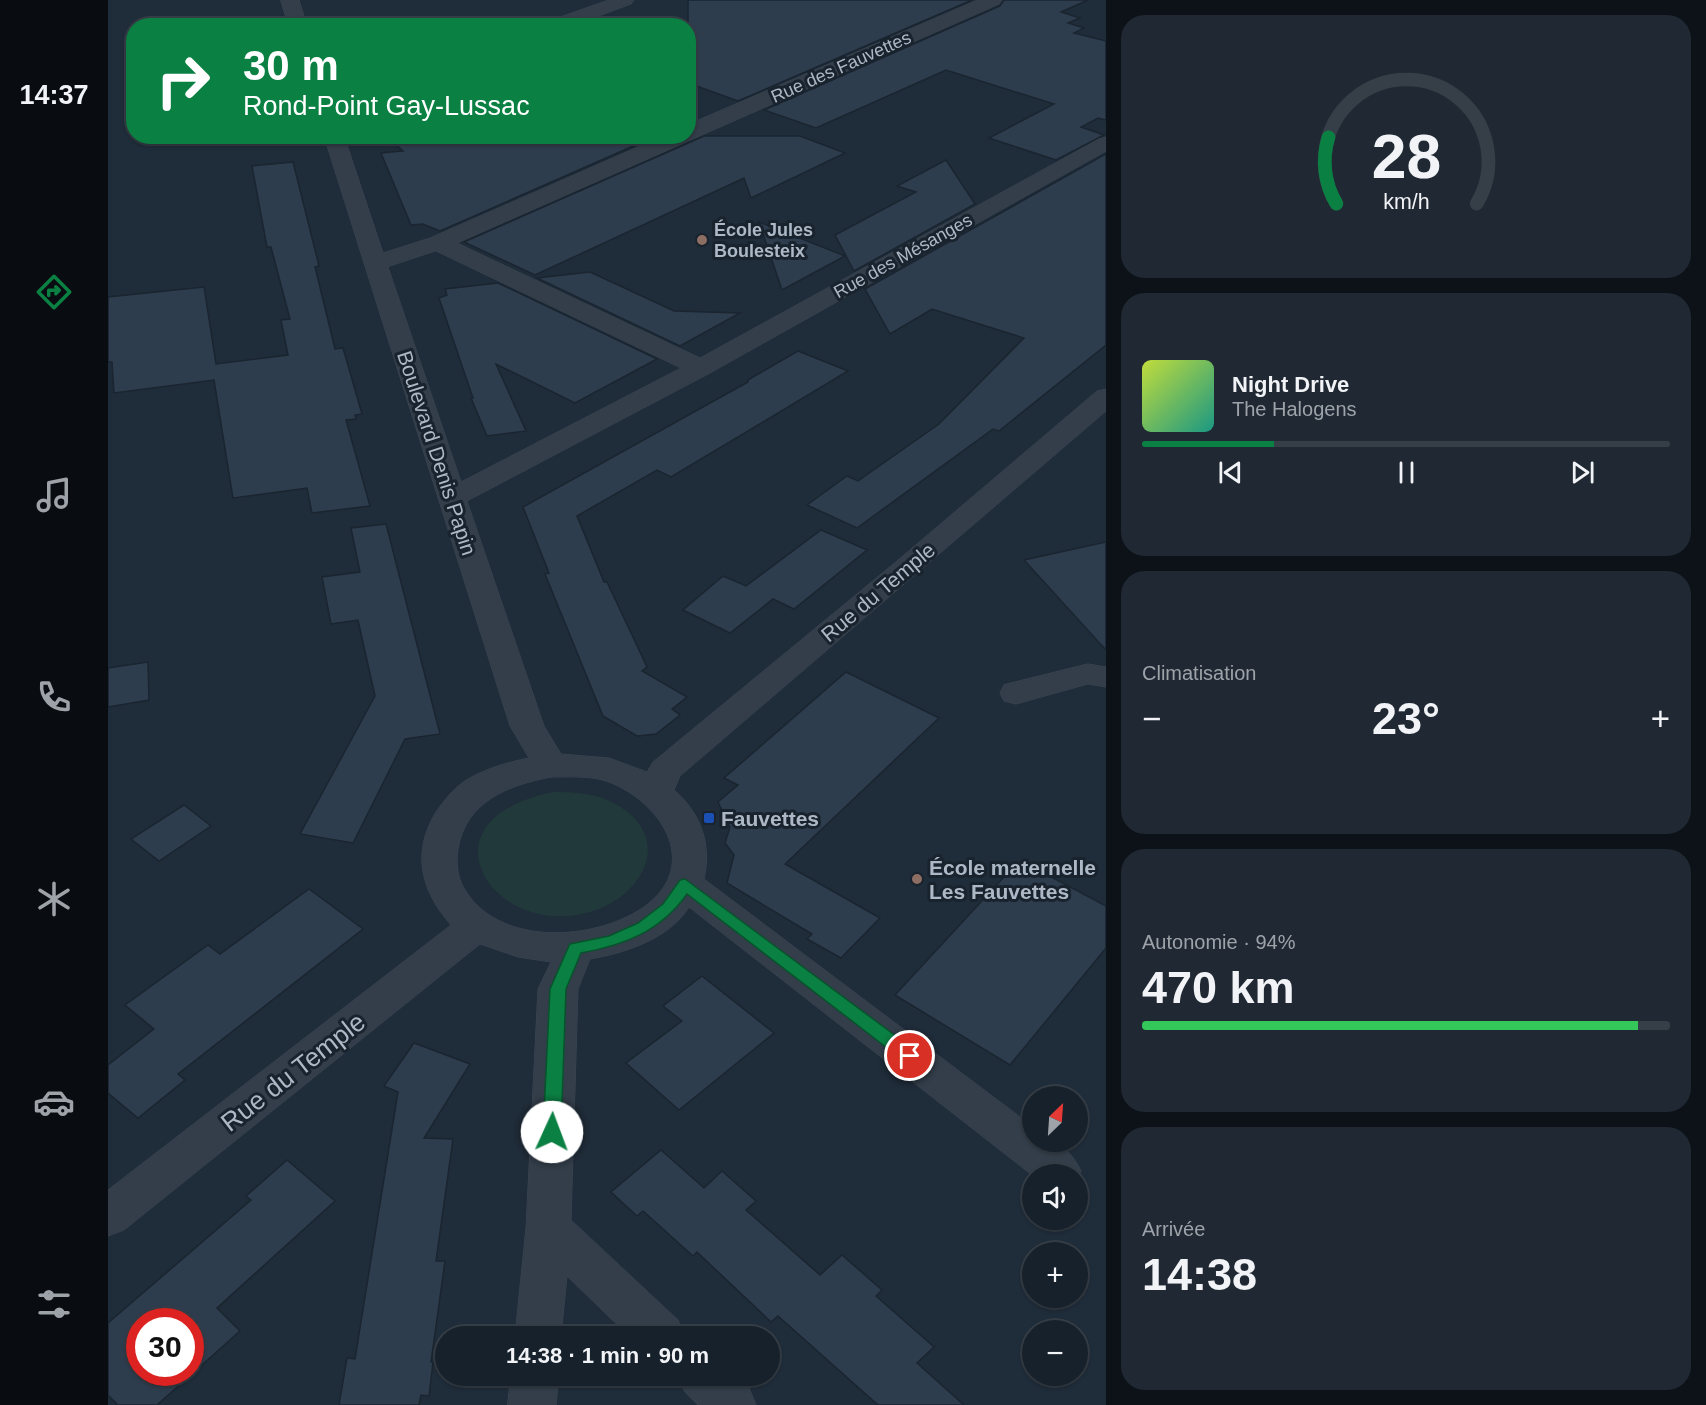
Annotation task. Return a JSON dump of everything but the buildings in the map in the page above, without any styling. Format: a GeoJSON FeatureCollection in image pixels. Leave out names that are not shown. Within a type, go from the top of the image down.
{"type":"FeatureCollection","features":[{"type":"Feature","properties":{"kind":"street"},"geometry":{"type":"LineString","coordinates":[[290,0],[296,18]]}},
{"type":"Feature","properties":{"kind":"street"},"geometry":{"type":"LineString","coordinates":[[575,18],[625,0]]}},
{"type":"Feature","properties":{"kind":"street","name":"Rue des Fauvettes"},"geometry":{"type":"LineString","coordinates":[[696,130],[993,0]]}},
{"type":"Feature","properties":{"kind":"street","name":"Rue des Mésanges"},"geometry":{"type":"LineString","coordinates":[[452,498],[701,368],[1106,143]]}},
{"type":"Feature","properties":{"kind":"street","name":"Boulevard Denis Papin"},"geometry":{"type":"LineString","coordinates":[[337,144],[527,726],[551,765]]}},
{"type":"Feature","properties":{"kind":"street"},"geometry":{"type":"LineString","coordinates":[[376,262],[438,243],[663,144]]}},
{"type":"Feature","properties":{"kind":"street"},"geometry":{"type":"LineString","coordinates":[[438,243],[701,368]]}},
{"type":"Feature","properties":{"kind":"street","name":"Rue du Temple"},"geometry":{"type":"LineString","coordinates":[[656,792],[665,770],[916,578],[1106,397]]}},
{"type":"Feature","properties":{"kind":"street"},"geometry":{"type":"LineString","coordinates":[[1016,693],[1088,674],[1106,677]]}},
{"type":"Feature","properties":{"kind":"street"},"geometry":{"type":"LineString","coordinates":[[551,765],[599,768],[626,775],[656,792],[676,811],[688,834],[692,859],[685,884],[669,908],[644,927],[612,942],[576,948],[540,947],[507,939],[478,926],[451,901],[438,871],[439,841],[453,813],[478,789],[512,773],[551,765]]}},
{"type":"Feature","properties":{"kind":"street"},"geometry":{"type":"LineString","coordinates":[[685,884],[1050,1164]]}},
{"type":"Feature","properties":{"kind":"street","name":"Rue du Temple"},"geometry":{"type":"LineString","coordinates":[[108,1216],[478,926]]}},
{"type":"Feature","properties":{"kind":"street"},"geometry":{"type":"LineString","coordinates":[[539,1326],[548,1228],[558,989],[576,948]]}},
{"type":"Feature","properties":{"kind":"street"},"geometry":{"type":"LineString","coordinates":[[548,1228],[651,1326]]}},
{"type":"Feature","properties":{"kind":"street"},"geometry":{"type":"LineString","coordinates":[[532,1405],[534,1386]]}},
{"type":"Feature","properties":{"kind":"street"},"geometry":{"type":"LineString","coordinates":[[712,1386],[732,1405]]}},
{"type":"Feature","properties":{"kind":"green space"},"geometry":{"type":"Polygon","coordinates":[[[553,792],[587,794],[603,798],[619,806],[635,819],[644,832],[648,847],[646,862],[640,876],[630,889],[599,909],[562,916],[529,911],[502,897],[484,876],[478,852],[486,828],[510,807],[553,792]]]}},
{"type":"Feature","properties":{"kind":"place","name":"École Jules Boulesteix"},"geometry":{"type":"Point","coordinates":[702,240]}},
{"type":"Feature","properties":{"kind":"place","name":"Fauvettes"},"geometry":{"type":"Point","coordinates":[709,818]}},
{"type":"Feature","properties":{"kind":"place","name":"École maternelle Les Fauvettes"},"geometry":{"type":"Point","coordinates":[917,879]}},
{"type":"Feature","properties":{"kind":"route"},"geometry":{"type":"LineString","coordinates":[[552,1132],[558,989],[576,948],[612,942],[644,927],[669,908],[685,884],[910,1056]]}}]}
